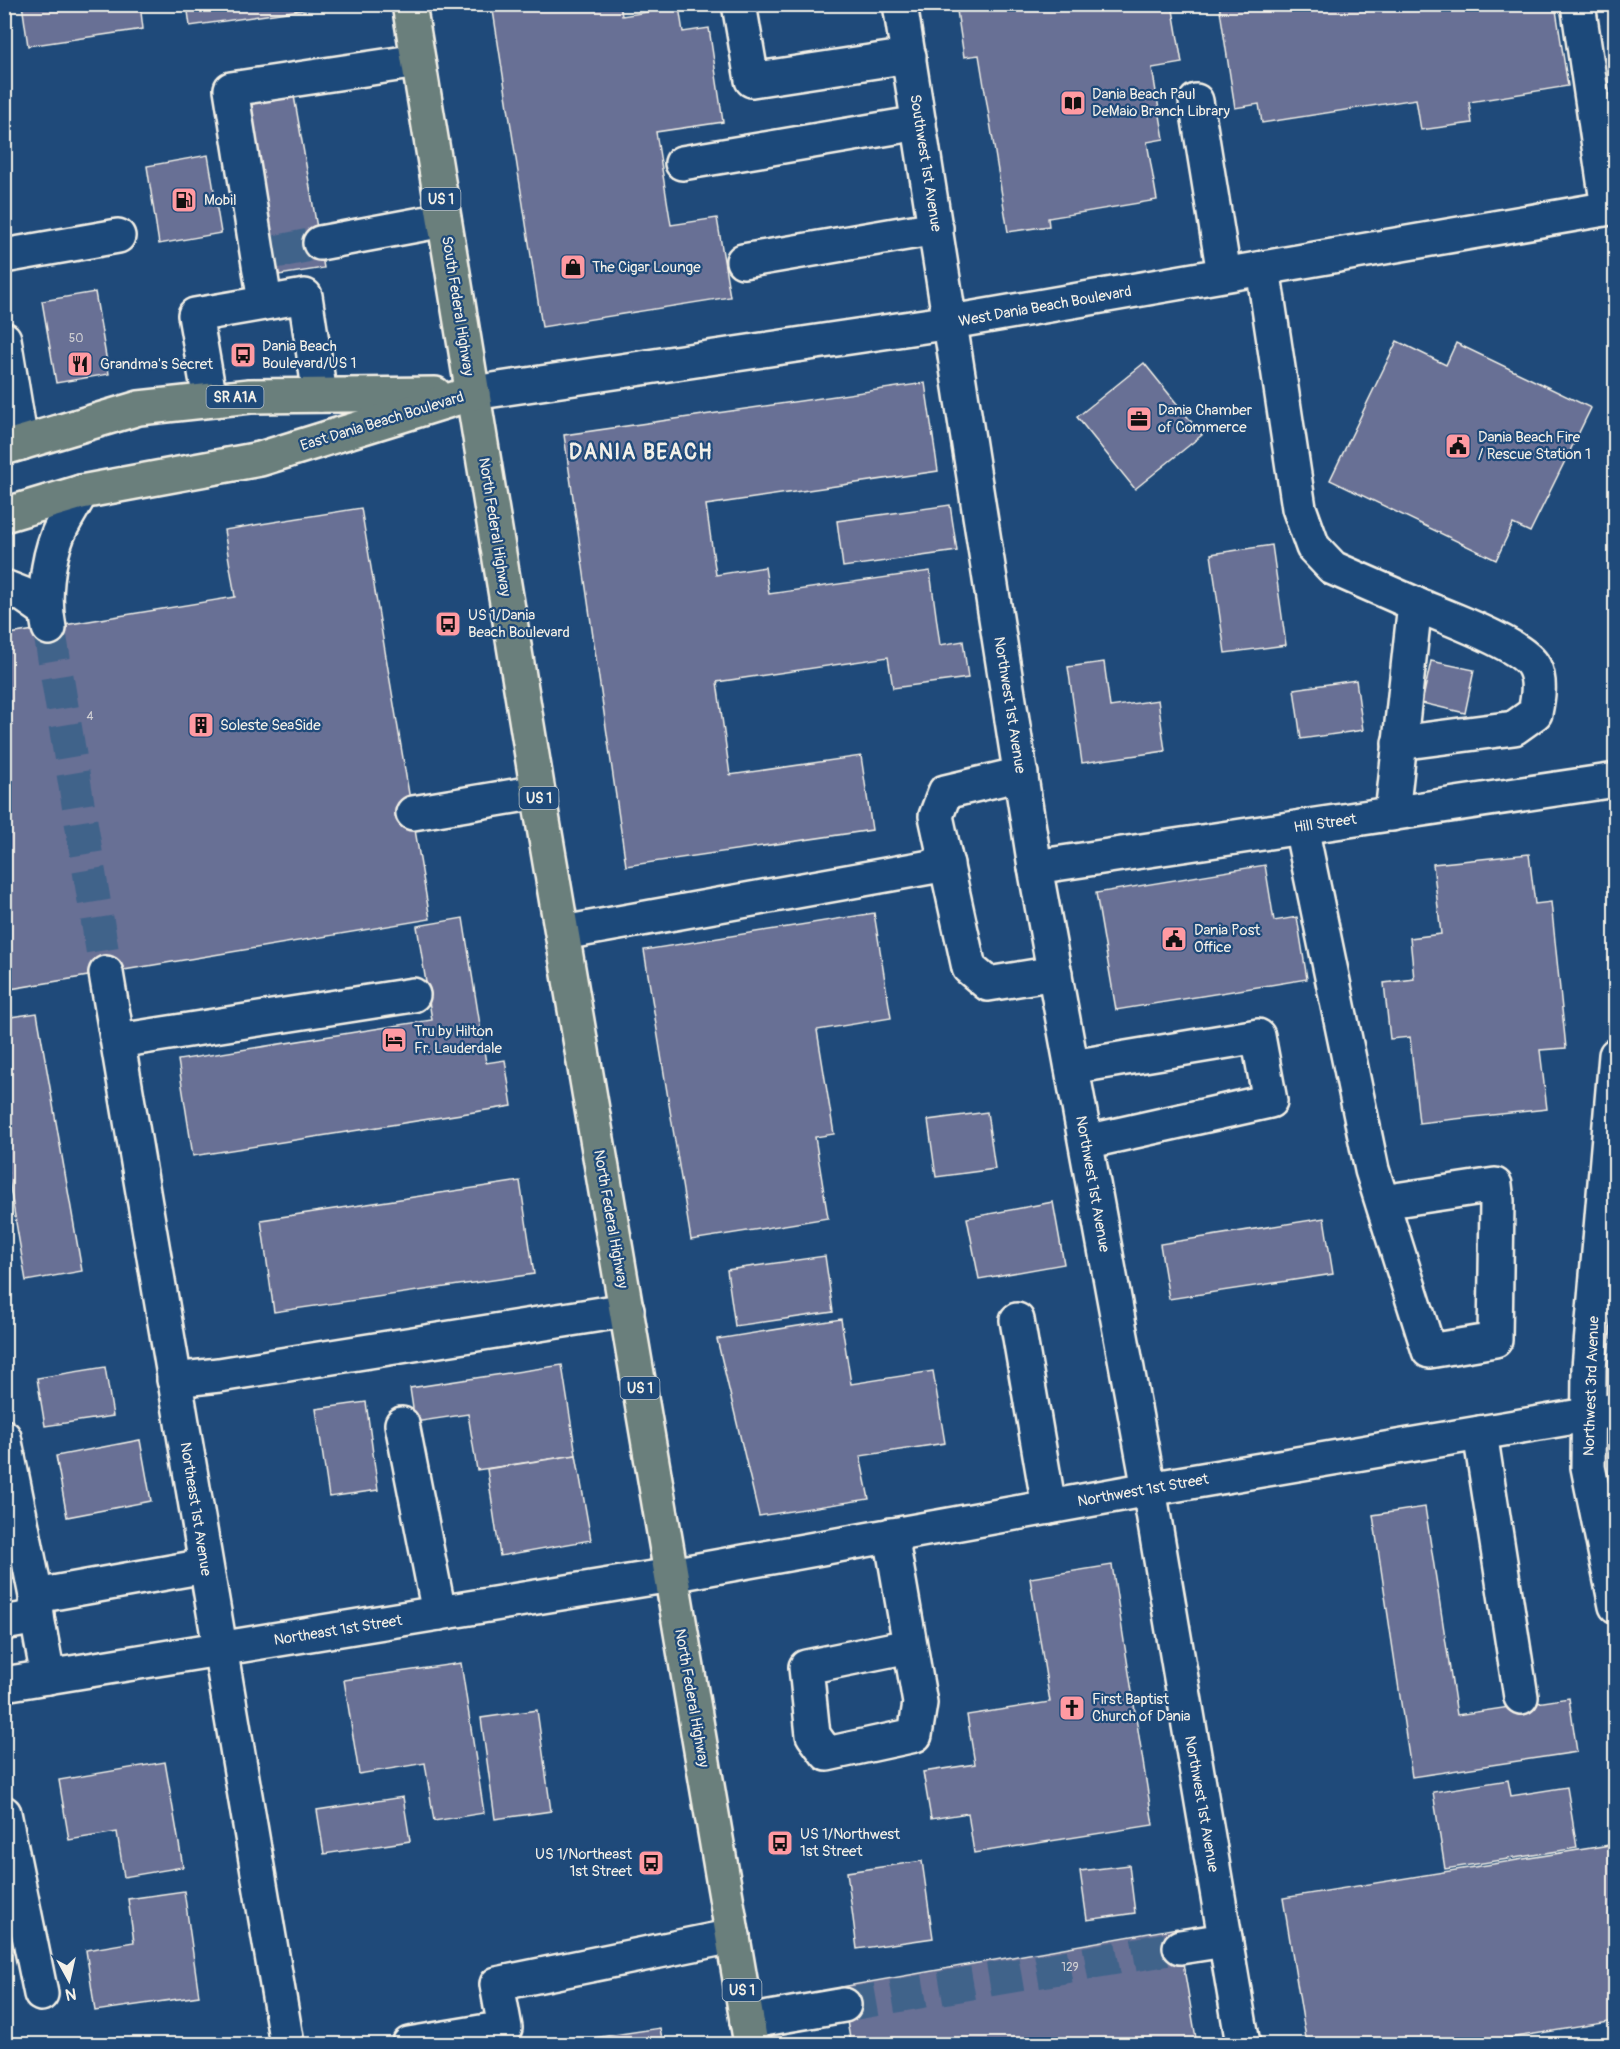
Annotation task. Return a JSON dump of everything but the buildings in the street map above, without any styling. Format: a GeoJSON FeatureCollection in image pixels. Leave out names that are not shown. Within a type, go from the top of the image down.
{"type":"FeatureCollection","features":[{"type":"Feature","properties":{"kind":"main road","name":"South Federal Highway"},"geometry":{"type":"LineString","coordinates":[[409,4],[473,393]]}},
{"type":"Feature","properties":{"kind":"main road","name":"East Dania Beach Boulevard"},"geometry":{"type":"LineString","coordinates":[[13,445],[139,408],[250,396],[473,393]]}},
{"type":"Feature","properties":{"kind":"main road","name":"East Dania Beach Boulevard"},"geometry":{"type":"LineString","coordinates":[[4,515],[81,492],[260,459],[473,393]]}},
{"type":"Feature","properties":{"kind":"main road","name":"North Federal Highway"},"geometry":{"type":"LineString","coordinates":[[473,393],[538,792],[749,2033]]}},
{"type":"Feature","properties":{"kind":"street"},"geometry":{"type":"LineString","coordinates":[[739,4],[752,80],[909,57]]}},
{"type":"Feature","properties":{"kind":"street","name":"Southwest 1st Avenue"},"geometry":{"type":"LineString","coordinates":[[900,4],[951,322]]}},
{"type":"Feature","properties":{"kind":"street"},"geometry":{"type":"LineString","coordinates":[[1578,4],[1612,208]]}},
{"type":"Feature","properties":{"kind":"street"},"geometry":{"type":"LineString","coordinates":[[265,302],[267,253],[231,89],[418,61]]}},
{"type":"Feature","properties":{"kind":"street"},"geometry":{"type":"LineString","coordinates":[[1196,100],[1224,274]]}},
{"type":"Feature","properties":{"kind":"street"},"geometry":{"type":"LineString","coordinates":[[682,163],[919,123]]}},
{"type":"Feature","properties":{"kind":"street","name":"West Dania Beach Boulevard"},"geometry":{"type":"LineString","coordinates":[[473,393],[951,322],[1612,208]]}},
{"type":"Feature","properties":{"kind":"street"},"geometry":{"type":"LineString","coordinates":[[320,243],[444,220]]}},
{"type":"Feature","properties":{"kind":"street"},"geometry":{"type":"LineString","coordinates":[[743,261],[936,228]]}},
{"type":"Feature","properties":{"kind":"street"},"geometry":{"type":"LineString","coordinates":[[4,256],[118,236]]}},
{"type":"Feature","properties":{"kind":"street"},"geometry":{"type":"LineString","coordinates":[[1263,268],[1299,508],[1313,547],[1333,568],[1515,648],[1534,666],[1539,691],[1535,713],[1514,728],[1399,743]]}},
{"type":"Feature","properties":{"kind":"street"},"geometry":{"type":"LineString","coordinates":[[210,400],[195,315],[305,296],[320,395]]}},
{"type":"Feature","properties":{"kind":"street","name":"Northwest 1st Avenue"},"geometry":{"type":"LineString","coordinates":[[951,322],[1035,867],[1149,1489],[1243,2044]]}},
{"type":"Feature","properties":{"kind":"street"},"geometry":{"type":"LineString","coordinates":[[4,339],[13,445]]}},
{"type":"Feature","properties":{"kind":"street"},"geometry":{"type":"LineString","coordinates":[[4,588],[22,594],[47,619],[51,559],[58,533],[81,492]]}},
{"type":"Feature","properties":{"kind":"street"},"geometry":{"type":"LineString","coordinates":[[1392,814],[1415,604]]}},
{"type":"Feature","properties":{"kind":"street"},"geometry":{"type":"LineString","coordinates":[[1021,774],[945,792],[936,816],[969,968],[988,984],[1055,973]]}},
{"type":"Feature","properties":{"kind":"street","name":"Hill Street"},"geometry":{"type":"LineString","coordinates":[[1035,867],[1616,780]]}},
{"type":"Feature","properties":{"kind":"street"},"geometry":{"type":"LineString","coordinates":[[413,813],[538,792]]}},
{"type":"Feature","properties":{"kind":"street"},"geometry":{"type":"LineString","coordinates":[[1301,827],[1372,1170],[1382,1202],[1429,1351],[1495,1340],[1497,1202],[1495,1185],[1382,1202]]}},
{"type":"Feature","properties":{"kind":"street"},"geometry":{"type":"LineString","coordinates":[[563,933],[946,864]]}},
{"type":"Feature","properties":{"kind":"street","name":"Northeast 1st Avenue"},"geometry":{"type":"LineString","coordinates":[[106,973],[287,2044]]}},
{"type":"Feature","properties":{"kind":"street"},"geometry":{"type":"LineString","coordinates":[[118,1041],[413,995]]}},
{"type":"Feature","properties":{"kind":"street"},"geometry":{"type":"LineString","coordinates":[[1072,1066],[1257,1036],[1270,1101],[1086,1142]]}},
{"type":"Feature","properties":{"kind":"street","name":"Northwest 3rd Avenue"},"geometry":{"type":"LineString","coordinates":[[1616,1055],[1588,1368],[1601,1412],[1588,1467],[1616,1606]]}},
{"type":"Feature","properties":{"kind":"street"},"geometry":{"type":"LineString","coordinates":[[174,1380],[627,1310]]}},
{"type":"Feature","properties":{"kind":"street"},"geometry":{"type":"LineString","coordinates":[[1017,1320],[1049,1507]]}},
{"type":"Feature","properties":{"kind":"street","name":"Northwest 1st Street"},"geometry":{"type":"LineString","coordinates":[[670,1575],[1149,1489],[1601,1412]]}},
{"type":"Feature","properties":{"kind":"street"},"geometry":{"type":"LineString","coordinates":[[402,1424],[439,1613]]}},
{"type":"Feature","properties":{"kind":"street"},"geometry":{"type":"LineString","coordinates":[[1480,1433],[1521,1697]]}},
{"type":"Feature","properties":{"kind":"street"},"geometry":{"type":"LineString","coordinates":[[4,1437],[48,1677]]}},
{"type":"Feature","properties":{"kind":"street"},"geometry":{"type":"LineString","coordinates":[[891,1535],[909,1646]]}},
{"type":"Feature","properties":{"kind":"street"},"geometry":{"type":"LineString","coordinates":[[4,1623],[36,1607],[206,1566]]}},
{"type":"Feature","properties":{"kind":"street","name":"Northeast 1st Street"},"geometry":{"type":"LineString","coordinates":[[4,1684],[670,1575]]}},
{"type":"Feature","properties":{"kind":"street"},"geometry":{"type":"LineString","coordinates":[[4,1813],[41,1994]]}},
{"type":"Feature","properties":{"kind":"street"},"geometry":{"type":"LineString","coordinates":[[409,2044],[505,2028],[497,1984],[733,1936]]}},
{"type":"Feature","properties":{"kind":"street"},"geometry":{"type":"LineString","coordinates":[[1180,1947],[1225,1940]]}},
{"type":"Feature","properties":{"kind":"street"},"geometry":{"type":"LineString","coordinates":[[749,2033],[844,2005]]}},
{"type":"Feature","properties":{"kind":"tunnel"},"geometry":{"type":"LineString","coordinates":[[275,252],[320,243]]}},
{"type":"Feature","properties":{"kind":"tunnel"},"geometry":{"type":"LineString","coordinates":[[49,628],[106,973]]}},
{"type":"Feature","properties":{"kind":"tunnel"},"geometry":{"type":"LineString","coordinates":[[844,2005],[1180,1947]]}},
{"type":"Feature","properties":{"kind":"place","name":"Dania Beach Paul DeMaio Branch Library"},"geometry":{"type":"Point","coordinates":[1073,103]}},
{"type":"Feature","properties":{"kind":"place","name":"Mobil"},"geometry":{"type":"Point","coordinates":[184,200]}},
{"type":"Feature","properties":{"kind":"place","name":"The Cigar Lounge"},"geometry":{"type":"Point","coordinates":[573,267]}},
{"type":"Feature","properties":{"kind":"place","name":"Dania Beach Boulevard/US 1"},"geometry":{"type":"Point","coordinates":[243,355]}},
{"type":"Feature","properties":{"kind":"place","name":"Grandma's Secret"},"geometry":{"type":"Point","coordinates":[80,364]}},
{"type":"Feature","properties":{"kind":"place","name":"Dania Chamber of Commerce"},"geometry":{"type":"Point","coordinates":[1139,419]}},
{"type":"Feature","properties":{"kind":"place","name":"Dania Beach Fire / Rescue Station 1"},"geometry":{"type":"Point","coordinates":[1458,446]}},
{"type":"Feature","properties":{"kind":"place","name":"US 1/Dania Beach Boulevard"},"geometry":{"type":"Point","coordinates":[448,624]}},
{"type":"Feature","properties":{"kind":"place","name":"Soleste SeaSide"},"geometry":{"type":"Point","coordinates":[201,725]}},
{"type":"Feature","properties":{"kind":"place","name":"Dania Post Office"},"geometry":{"type":"Point","coordinates":[1174,939]}},
{"type":"Feature","properties":{"kind":"place","name":"Tru by Hilton Fr. Lauderdale"},"geometry":{"type":"Point","coordinates":[394,1040]}},
{"type":"Feature","properties":{"kind":"place","name":"First Baptist Church of Dania"},"geometry":{"type":"Point","coordinates":[1072,1708]}},
{"type":"Feature","properties":{"kind":"place","name":"US 1/Northwest 1st Street"},"geometry":{"type":"Point","coordinates":[780,1843]}},
{"type":"Feature","properties":{"kind":"place","name":"US 1/Northeast 1st Street"},"geometry":{"type":"Point","coordinates":[651,1863]}},
{"type":"Feature","properties":{"kind":"district","name":"DANIA BEACH"},"geometry":{"type":"Point","coordinates":[641,452]}}]}
